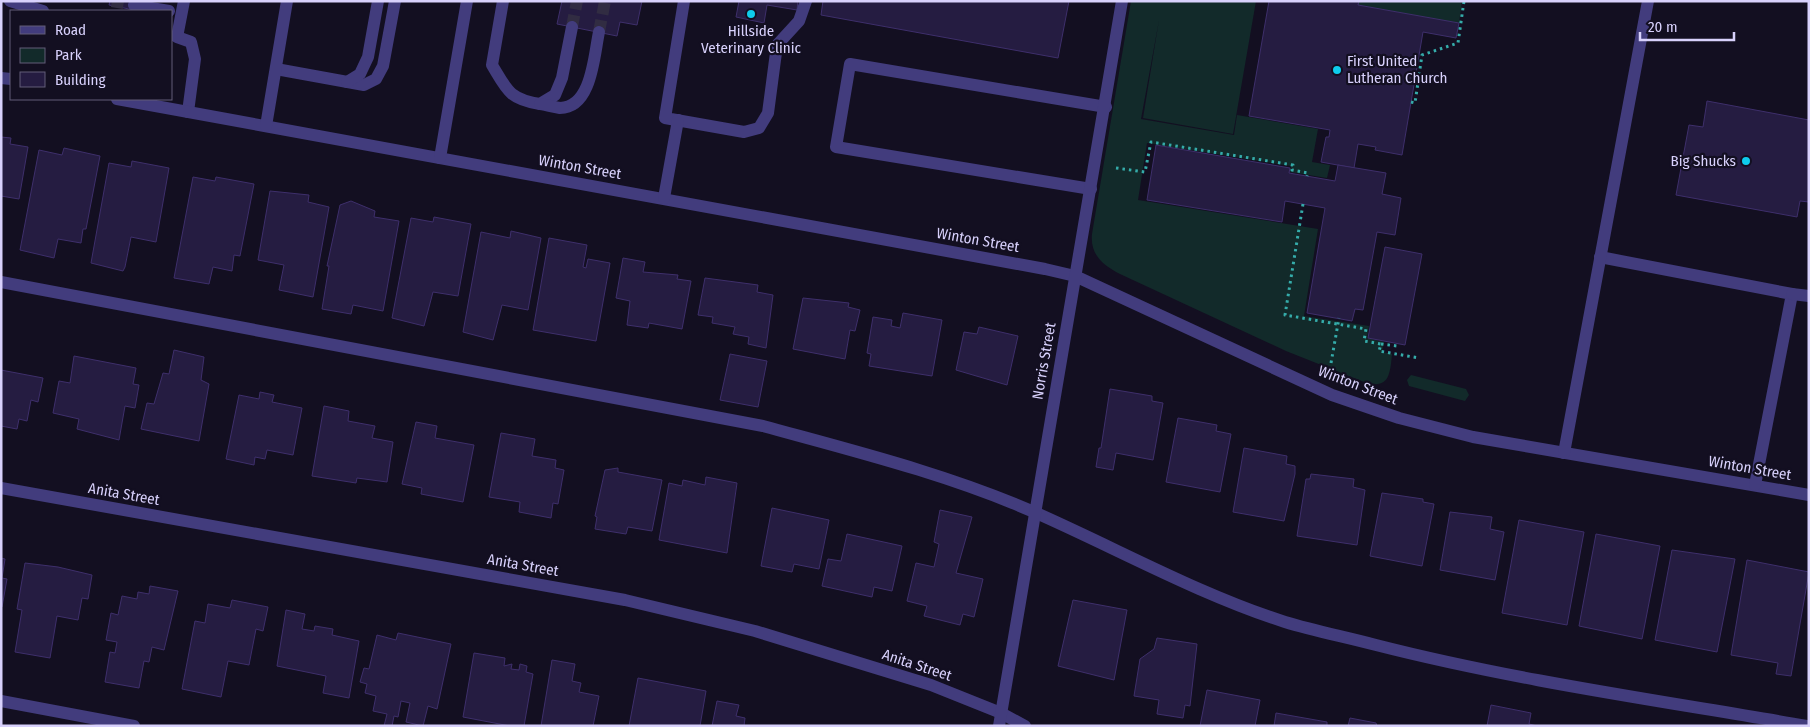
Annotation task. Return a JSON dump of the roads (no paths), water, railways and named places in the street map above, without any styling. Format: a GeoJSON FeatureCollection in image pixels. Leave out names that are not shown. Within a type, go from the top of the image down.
{"type":"FeatureCollection","features":[{"type":"Feature","properties":{"kind":"street"},"geometry":{"type":"LineString","coordinates":[[10,1],[40,10]]}},
{"type":"Feature","properties":{"kind":"street"},"geometry":{"type":"LineString","coordinates":[[266,126],[287,1]]}},
{"type":"Feature","properties":{"kind":"street"},"geometry":{"type":"LineString","coordinates":[[347,82],[360,74],[368,57],[378,1]]}},
{"type":"Feature","properties":{"kind":"street"},"geometry":{"type":"LineString","coordinates":[[276,70],[364,85],[376,79],[383,66],[395,1]]}},
{"type":"Feature","properties":{"kind":"street"},"geometry":{"type":"LineString","coordinates":[[440,158],[468,1]]}},
{"type":"Feature","properties":{"kind":"street"},"geometry":{"type":"LineString","coordinates":[[503,1],[492,64],[507,90],[521,101],[562,108],[577,102],[588,88],[599,32]]}},
{"type":"Feature","properties":{"kind":"street"},"geometry":{"type":"LineString","coordinates":[[684,1],[665,118],[744,132],[759,128],[768,113],[777,45],[799,20],[806,1]]}},
{"type":"Feature","properties":{"kind":"street","name":"Norris Street"},"geometry":{"type":"LineString","coordinates":[[999,726],[1034,512],[1106,107],[1122,1]]}},
{"type":"Feature","properties":{"kind":"street"},"geometry":{"type":"LineString","coordinates":[[1564,452],[1648,1]]}},
{"type":"Feature","properties":{"kind":"street"},"geometry":{"type":"LineString","coordinates":[[134,5],[176,9],[174,37],[191,42],[195,59],[188,112]]}},
{"type":"Feature","properties":{"kind":"street"},"geometry":{"type":"LineString","coordinates":[[540,104],[555,94],[562,78],[572,27]]}},
{"type":"Feature","properties":{"kind":"street"},"geometry":{"type":"LineString","coordinates":[[1091,189],[836,147],[850,64],[1106,107]]}},
{"type":"Feature","properties":{"kind":"street","name":"Winton Street"},"geometry":{"type":"LineString","coordinates":[[122,100],[664,198],[1075,276],[1332,395],[1399,418],[1474,437],[1809,494]]}},
{"type":"Feature","properties":{"kind":"street"},"geometry":{"type":"LineString","coordinates":[[664,198],[678,120]]}},
{"type":"Feature","properties":{"kind":"street"},"geometry":{"type":"LineString","coordinates":[[1600,257],[1809,296]]}},
{"type":"Feature","properties":{"kind":"street"},"geometry":{"type":"LineString","coordinates":[[1,282],[762,426],[871,455],[967,486],[1034,512],[1197,590],[1286,622],[1422,657],[1560,684],[1807,726]]}},
{"type":"Feature","properties":{"kind":"street"},"geometry":{"type":"LineString","coordinates":[[1755,485],[1792,294]]}},
{"type":"Feature","properties":{"kind":"street","name":"Anita Street"},"geometry":{"type":"LineString","coordinates":[[1,488],[625,600],[764,634],[931,685],[1001,712],[1025,726]]}},
{"type":"Feature","properties":{"kind":"street"},"geometry":{"type":"LineString","coordinates":[[1,701],[134,726]]}},
{"type":"Feature","properties":{"kind":"tunnel"},"geometry":{"type":"LineString","coordinates":[[112,1],[134,5]]}},
{"type":"Feature","properties":{"kind":"tunnel"},"geometry":{"type":"LineString","coordinates":[[572,27],[577,1]]}},
{"type":"Feature","properties":{"kind":"tunnel"},"geometry":{"type":"LineString","coordinates":[[599,32],[605,1]]}},
{"type":"Feature","properties":{"kind":"place","name":"Hillside Veterinary Clinic"},"geometry":{"type":"Point","coordinates":[751,14]}},
{"type":"Feature","properties":{"kind":"place","name":"First United Lutheran Church"},"geometry":{"type":"Point","coordinates":[1337,70]}},
{"type":"Feature","properties":{"kind":"place","name":"Big Shucks"},"geometry":{"type":"Point","coordinates":[1746,161]}}]}
